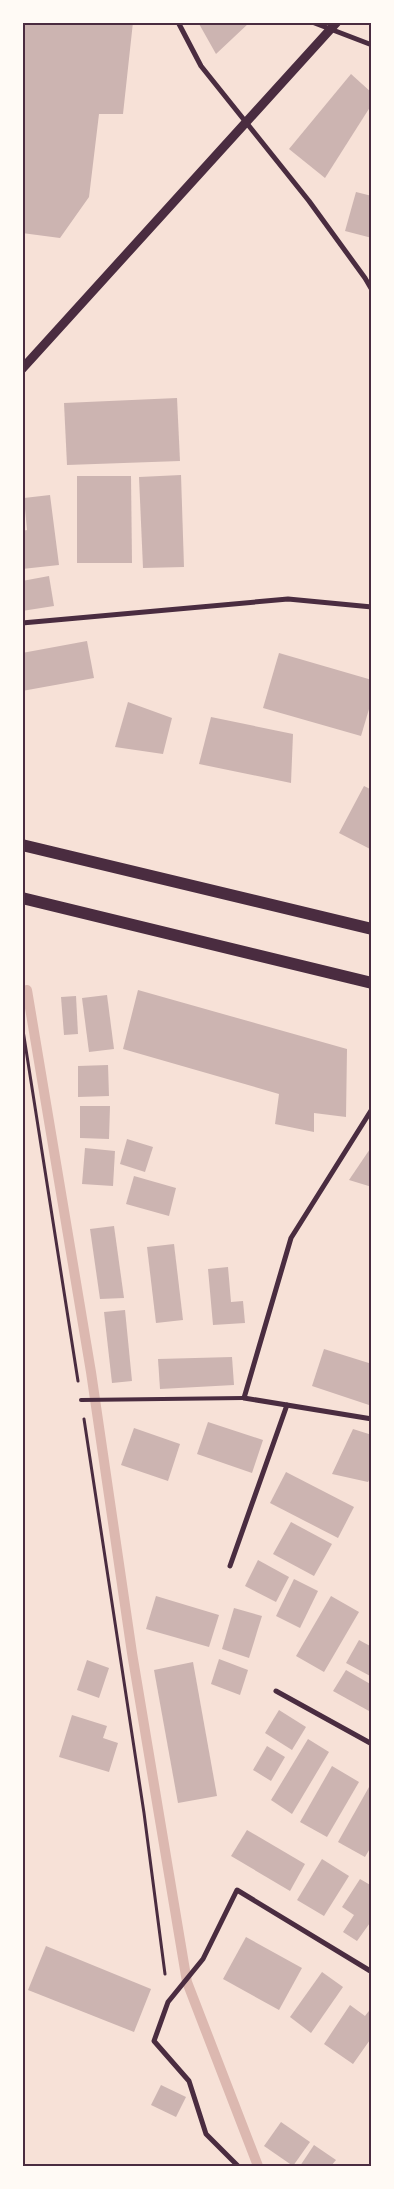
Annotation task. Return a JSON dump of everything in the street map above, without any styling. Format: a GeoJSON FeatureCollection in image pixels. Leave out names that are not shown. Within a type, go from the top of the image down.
{"type":"FeatureCollection","features":[{"type":"Feature","properties":{"kind":"main road"},"geometry":{"type":"LineString","coordinates":[[23,842],[372,929]]}},
{"type":"Feature","properties":{"kind":"main road"},"geometry":{"type":"LineString","coordinates":[[22,898],[372,983]]}},
{"type":"Feature","properties":{"kind":"street"},"geometry":{"type":"LineString","coordinates":[[178,22],[201,66],[309,201],[372,290]]}},
{"type":"Feature","properties":{"kind":"street"},"geometry":{"type":"LineString","coordinates":[[312,22],[372,45]]}},
{"type":"Feature","properties":{"kind":"street"},"geometry":{"type":"LineString","coordinates":[[22,369],[337,22]]}},
{"type":"Feature","properties":{"kind":"street"},"geometry":{"type":"LineString","coordinates":[[22,623],[288,599],[369,605],[372,607]]}},
{"type":"Feature","properties":{"kind":"street"},"geometry":{"type":"LineString","coordinates":[[372,1109],[291,1238],[244,1398],[372,1419]]}},
{"type":"Feature","properties":{"kind":"street"},"geometry":{"type":"LineString","coordinates":[[230,1566],[287,1405]]}},
{"type":"Feature","properties":{"kind":"street"},"geometry":{"type":"LineString","coordinates":[[276,1691],[372,1744]]}},
{"type":"Feature","properties":{"kind":"street"},"geometry":{"type":"LineString","coordinates":[[238,2166],[206,2134],[189,2081],[154,2041],[168,2002],[203,1959],[237,1890],[372,1972]]}},
{"type":"Feature","properties":{"kind":"lane"},"geometry":{"type":"LineString","coordinates":[[81,1400],[244,1398]]}},
{"type":"Feature","properties":{"kind":"path"},"geometry":{"type":"LineString","coordinates":[[22,1024],[144,1813],[168,2002]]}},
{"type":"Feature","properties":{"kind":"building"},"geometry":{"type":"Polygon","coordinates":[[[22,22],[133,22],[123,114],[99,114],[89,197],[60,238],[22,233],[22,22]]]}},
{"type":"Feature","properties":{"kind":"building"},"geometry":{"type":"Polygon","coordinates":[[[198,22],[250,22],[216,54],[198,22]]]}},
{"type":"Feature","properties":{"kind":"building"},"geometry":{"type":"Polygon","coordinates":[[[351,74],[372,93],[372,104],[325,178],[289,149],[351,74]]]}},
{"type":"Feature","properties":{"kind":"building"},"geometry":{"type":"Polygon","coordinates":[[[356,192],[372,196],[372,238],[345,231],[356,192]]]}},
{"type":"Feature","properties":{"kind":"building"},"geometry":{"type":"Polygon","coordinates":[[[177,398],[180,461],[67,465],[64,403],[177,398]]]}},
{"type":"Feature","properties":{"kind":"building"},"geometry":{"type":"Polygon","coordinates":[[[181,475],[184,567],[143,568],[139,477],[181,475]]]}},
{"type":"Feature","properties":{"kind":"building"},"geometry":{"type":"Polygon","coordinates":[[[77,476],[131,476],[132,563],[77,563],[77,476]]]}},
{"type":"Feature","properties":{"kind":"building"},"geometry":{"type":"Polygon","coordinates":[[[50,495],[59,565],[22,569],[22,531],[27,530],[24,498],[50,495]]]}},
{"type":"Feature","properties":{"kind":"building"},"geometry":{"type":"Polygon","coordinates":[[[49,576],[54,606],[22,611],[22,581],[49,576]]]}},
{"type":"Feature","properties":{"kind":"building"},"geometry":{"type":"Polygon","coordinates":[[[87,641],[94,678],[22,691],[22,653],[87,641]]]}},
{"type":"Feature","properties":{"kind":"building"},"geometry":{"type":"Polygon","coordinates":[[[279,653],[372,680],[372,699],[361,736],[263,708],[279,653]]]}},
{"type":"Feature","properties":{"kind":"building"},"geometry":{"type":"Polygon","coordinates":[[[128,702],[172,718],[163,754],[115,747],[128,702]]]}},
{"type":"Feature","properties":{"kind":"building"},"geometry":{"type":"Polygon","coordinates":[[[211,717],[293,734],[291,783],[199,764],[211,717]]]}},
{"type":"Feature","properties":{"kind":"building"},"geometry":{"type":"Polygon","coordinates":[[[364,786],[372,790],[372,850],[339,833],[364,786]]]}},
{"type":"Feature","properties":{"kind":"building"},"geometry":{"type":"Polygon","coordinates":[[[138,990],[347,1049],[346,1117],[314,1113],[314,1132],[275,1124],[279,1094],[123,1049],[138,990]]]}},
{"type":"Feature","properties":{"kind":"building"},"geometry":{"type":"Polygon","coordinates":[[[107,995],[114,1049],[89,1052],[82,998],[107,995]]]}},
{"type":"Feature","properties":{"kind":"building"},"geometry":{"type":"Polygon","coordinates":[[[76,996],[78,1034],[64,1035],[61,997],[76,996]]]}},
{"type":"Feature","properties":{"kind":"building"},"geometry":{"type":"Polygon","coordinates":[[[108,1065],[109,1096],[78,1097],[78,1066],[108,1065]]]}},
{"type":"Feature","properties":{"kind":"building"},"geometry":{"type":"Polygon","coordinates":[[[80,1106],[110,1106],[109,1139],[80,1138],[80,1106]]]}},
{"type":"Feature","properties":{"kind":"building"},"geometry":{"type":"Polygon","coordinates":[[[127,1139],[153,1147],[145,1172],[120,1164],[127,1139]]]}},
{"type":"Feature","properties":{"kind":"building"},"geometry":{"type":"Polygon","coordinates":[[[372,1146],[372,1187],[349,1180],[372,1146]]]}},
{"type":"Feature","properties":{"kind":"building"},"geometry":{"type":"Polygon","coordinates":[[[85,1148],[115,1151],[113,1186],[82,1184],[85,1148]]]}},
{"type":"Feature","properties":{"kind":"building"},"geometry":{"type":"Polygon","coordinates":[[[134,1176],[176,1188],[169,1216],[126,1204],[134,1176]]]}},
{"type":"Feature","properties":{"kind":"building"},"geometry":{"type":"Polygon","coordinates":[[[114,1226],[124,1298],[100,1299],[90,1229],[114,1226]]]}},
{"type":"Feature","properties":{"kind":"building"},"geometry":{"type":"Polygon","coordinates":[[[174,1244],[183,1320],[156,1323],[147,1247],[174,1244]]]}},
{"type":"Feature","properties":{"kind":"building"},"geometry":{"type":"Polygon","coordinates":[[[228,1267],[231,1302],[243,1301],[245,1323],[213,1325],[208,1269],[228,1267]]]}},
{"type":"Feature","properties":{"kind":"building"},"geometry":{"type":"Polygon","coordinates":[[[125,1310],[132,1381],[112,1383],[104,1312],[125,1310]]]}},
{"type":"Feature","properties":{"kind":"building"},"geometry":{"type":"Polygon","coordinates":[[[324,1349],[372,1364],[372,1406],[312,1386],[324,1349]]]}},
{"type":"Feature","properties":{"kind":"building"},"geometry":{"type":"Polygon","coordinates":[[[232,1357],[234,1385],[160,1389],[158,1359],[232,1357]]]}},
{"type":"Feature","properties":{"kind":"building"},"geometry":{"type":"Polygon","coordinates":[[[208,1422],[263,1440],[252,1473],[197,1454],[208,1422]]]}},
{"type":"Feature","properties":{"kind":"building"},"geometry":{"type":"Polygon","coordinates":[[[134,1428],[180,1444],[168,1481],[121,1465],[134,1428]]]}},
{"type":"Feature","properties":{"kind":"building"},"geometry":{"type":"Polygon","coordinates":[[[353,1429],[372,1435],[372,1475],[368,1482],[332,1474],[353,1429]]]}},
{"type":"Feature","properties":{"kind":"building"},"geometry":{"type":"Polygon","coordinates":[[[286,1472],[354,1507],[338,1538],[270,1503],[286,1472]]]}},
{"type":"Feature","properties":{"kind":"building"},"geometry":{"type":"Polygon","coordinates":[[[291,1522],[332,1544],[314,1576],[273,1554],[291,1522]]]}},
{"type":"Feature","properties":{"kind":"building"},"geometry":{"type":"Polygon","coordinates":[[[258,1560],[289,1577],[276,1602],[245,1586],[258,1560]]]}},
{"type":"Feature","properties":{"kind":"building"},"geometry":{"type":"Polygon","coordinates":[[[294,1579],[318,1591],[300,1628],[276,1616],[294,1579]]]}},
{"type":"Feature","properties":{"kind":"building"},"geometry":{"type":"Polygon","coordinates":[[[156,1596],[219,1615],[209,1647],[146,1629],[156,1596]]]}},
{"type":"Feature","properties":{"kind":"building"},"geometry":{"type":"Polygon","coordinates":[[[331,1596],[359,1612],[324,1672],[296,1656],[331,1596]]]}},
{"type":"Feature","properties":{"kind":"building"},"geometry":{"type":"Polygon","coordinates":[[[234,1608],[262,1616],[249,1658],[222,1649],[234,1608]]]}},
{"type":"Feature","properties":{"kind":"building"},"geometry":{"type":"Polygon","coordinates":[[[359,1640],[372,1647],[372,1677],[346,1663],[359,1640]]]}},
{"type":"Feature","properties":{"kind":"building"},"geometry":{"type":"Polygon","coordinates":[[[219,1659],[248,1670],[240,1695],[211,1684],[219,1659]]]}},
{"type":"Feature","properties":{"kind":"building"},"geometry":{"type":"Polygon","coordinates":[[[87,1660],[109,1668],[99,1698],[77,1690],[87,1660]]]}},
{"type":"Feature","properties":{"kind":"building"},"geometry":{"type":"Polygon","coordinates":[[[193,1662],[217,1796],[178,1803],[154,1670],[193,1662]]]}},
{"type":"Feature","properties":{"kind":"building"},"geometry":{"type":"Polygon","coordinates":[[[346,1670],[372,1685],[372,1706],[369,1711],[333,1691],[346,1670]]]}},
{"type":"Feature","properties":{"kind":"building"},"geometry":{"type":"Polygon","coordinates":[[[279,1710],[306,1727],[292,1750],[265,1733],[279,1710]]]}},
{"type":"Feature","properties":{"kind":"building"},"geometry":{"type":"Polygon","coordinates":[[[72,1715],[107,1726],[103,1738],[118,1743],[109,1772],[59,1757],[72,1715]]]}},
{"type":"Feature","properties":{"kind":"building"},"geometry":{"type":"Polygon","coordinates":[[[308,1739],[329,1752],[292,1814],[271,1800],[308,1739]]]}},
{"type":"Feature","properties":{"kind":"building"},"geometry":{"type":"Polygon","coordinates":[[[267,1746],[285,1757],[271,1781],[253,1770],[267,1746]]]}},
{"type":"Feature","properties":{"kind":"building"},"geometry":{"type":"Polygon","coordinates":[[[332,1766],[359,1782],[327,1837],[300,1822],[332,1766]]]}},
{"type":"Feature","properties":{"kind":"building"},"geometry":{"type":"Polygon","coordinates":[[[369,1787],[372,1788],[372,1845],[365,1857],[338,1842],[369,1787]]]}},
{"type":"Feature","properties":{"kind":"building"},"geometry":{"type":"Polygon","coordinates":[[[247,1830],[305,1864],[290,1891],[231,1856],[247,1830]]]}},
{"type":"Feature","properties":{"kind":"building"},"geometry":{"type":"Polygon","coordinates":[[[322,1859],[349,1876],[324,1916],[297,1900],[322,1859]]]}},
{"type":"Feature","properties":{"kind":"building"},"geometry":{"type":"Polygon","coordinates":[[[360,1879],[372,1886],[372,1920],[357,1941],[343,1932],[354,1915],[342,1907],[360,1879]]]}},
{"type":"Feature","properties":{"kind":"building"},"geometry":{"type":"Polygon","coordinates":[[[246,1937],[302,1968],[279,2010],[223,1979],[246,1937]]]}},
{"type":"Feature","properties":{"kind":"building"},"geometry":{"type":"Polygon","coordinates":[[[46,1946],[151,1989],[134,2032],[28,1990],[46,1946]]]}},
{"type":"Feature","properties":{"kind":"building"},"geometry":{"type":"Polygon","coordinates":[[[322,1972],[343,1987],[311,2033],[290,2017],[322,1972]]]}},
{"type":"Feature","properties":{"kind":"building"},"geometry":{"type":"Polygon","coordinates":[[[350,2005],[365,2016],[372,2007],[372,2037],[353,2064],[324,2044],[350,2005]]]}},
{"type":"Feature","properties":{"kind":"building"},"geometry":{"type":"Polygon","coordinates":[[[161,2085],[186,2097],[176,2117],[151,2105],[161,2085]]]}},
{"type":"Feature","properties":{"kind":"building"},"geometry":{"type":"Polygon","coordinates":[[[281,2122],[310,2142],[293,2166],[264,2146],[281,2122]]]}},
{"type":"Feature","properties":{"kind":"building"},"geometry":{"type":"Polygon","coordinates":[[[314,2145],[336,2160],[331,2166],[300,2166],[314,2145]]]}},
{"type":"Feature","properties":{"kind":"waterway"},"geometry":{"type":"LineString","coordinates":[[27,990],[91,1372],[132,1653],[187,1982],[258,2166]]}}]}
